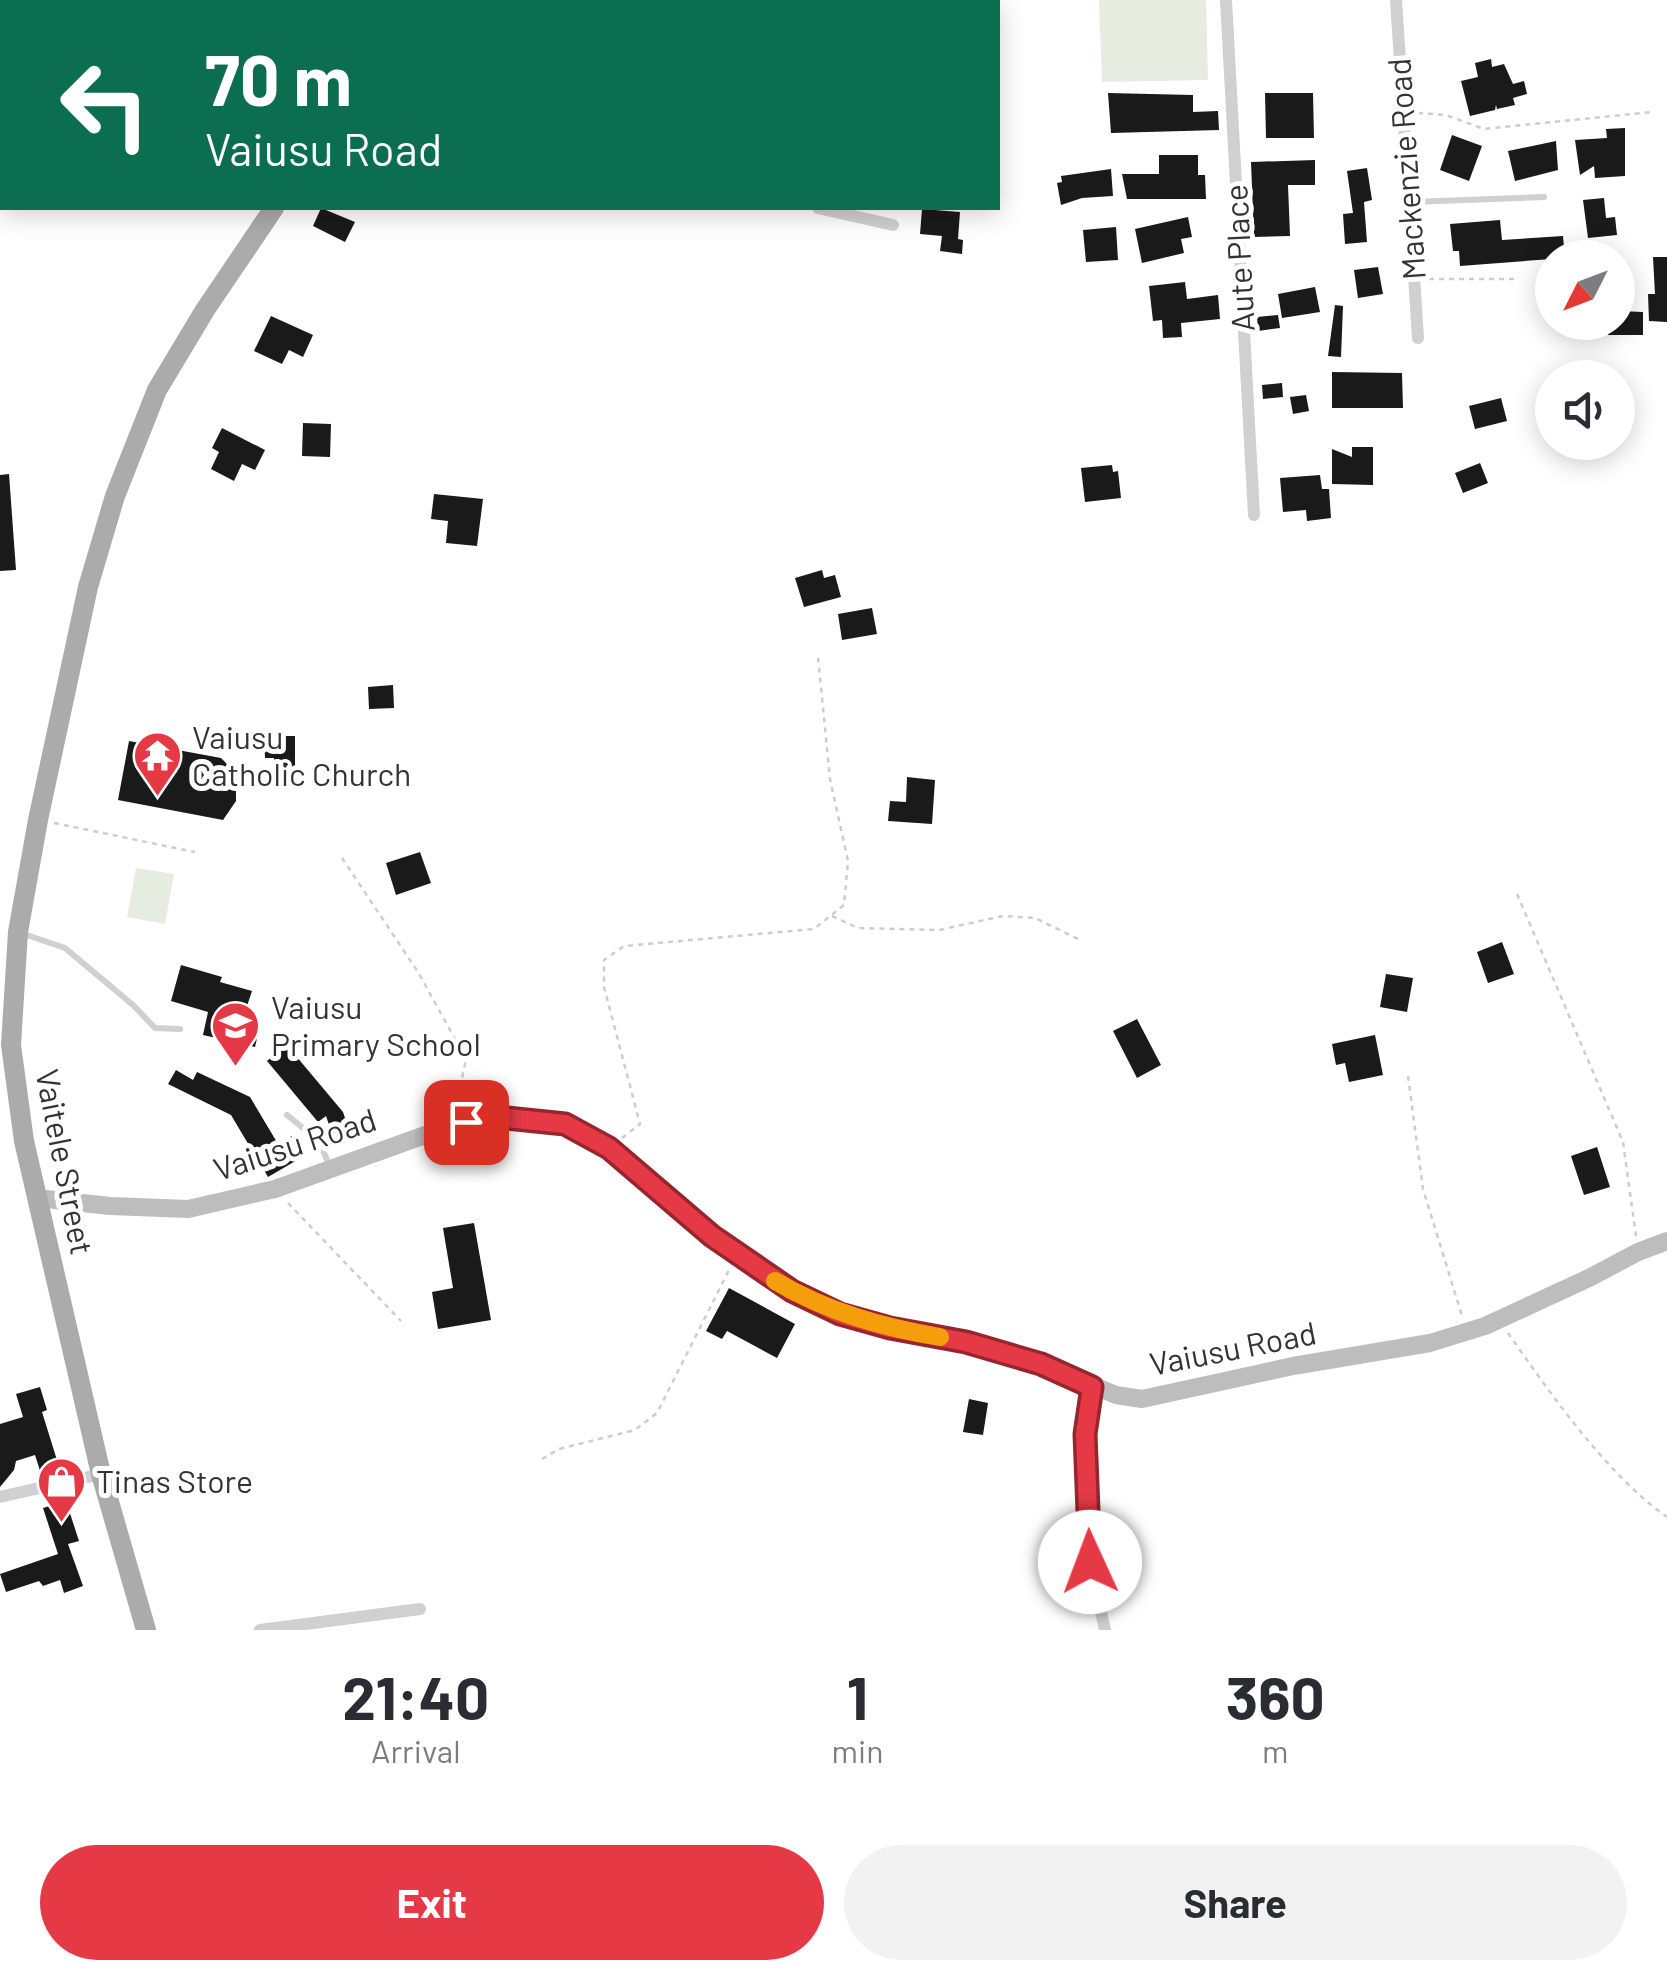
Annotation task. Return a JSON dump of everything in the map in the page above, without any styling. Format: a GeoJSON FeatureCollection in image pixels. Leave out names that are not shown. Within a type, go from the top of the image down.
{"type":"FeatureCollection","features":[{"type":"Feature","properties":{"kind":"main road","name":"Vaitele Street"},"geometry":{"type":"LineString","coordinates":[[146,1630],[101,1474],[24,1142],[11,1045],[18,932],[88,586],[115,496],[157,390],[273,210]]}},
{"type":"Feature","properties":{"kind":"street","name":"Aute Place"},"geometry":{"type":"LineString","coordinates":[[1226,0],[1254,516]]}},
{"type":"Feature","properties":{"kind":"street","name":"Mackenzie Road"},"geometry":{"type":"LineString","coordinates":[[1396,0],[1418,338]]}},
{"type":"Feature","properties":{"kind":"street"},"geometry":{"type":"LineString","coordinates":[[827,210],[893,225]]}},
{"type":"Feature","properties":{"kind":"street","name":"Vaiusu Road"},"geometry":{"type":"LineString","coordinates":[[37,1198],[188,1209],[274,1188],[453,1124],[497,1117],[565,1124],[609,1148],[737,1256],[792,1291],[840,1314],[966,1342],[1022,1358],[1116,1396],[1142,1399],[1292,1366],[1430,1343],[1467,1332],[1667,1242]]}},
{"type":"Feature","properties":{"kind":"street"},"geometry":{"type":"LineString","coordinates":[[1092,1387],[1085,1434],[1090,1562],[1105,1630]]}},
{"type":"Feature","properties":{"kind":"street"},"geometry":{"type":"LineString","coordinates":[[0,1497],[101,1474]]}},
{"type":"Feature","properties":{"kind":"street"},"geometry":{"type":"LineString","coordinates":[[260,1630],[420,1608]]}},
{"type":"Feature","properties":{"kind":"lane"},"geometry":{"type":"LineString","coordinates":[[1410,202],[1544,197]]}},
{"type":"Feature","properties":{"kind":"lane"},"geometry":{"type":"LineString","coordinates":[[18,932],[65,948],[155,1028],[180,1029]]}},
{"type":"Feature","properties":{"kind":"lane"},"geometry":{"type":"LineString","coordinates":[[288,1115],[319,1141],[331,1168]]}},
{"type":"Feature","properties":{"kind":"path"},"geometry":{"type":"LineString","coordinates":[[1404,112],[1446,116],[1484,129],[1653,112]]}},
{"type":"Feature","properties":{"kind":"path"},"geometry":{"type":"LineString","coordinates":[[1416,279],[1517,278]]}},
{"type":"Feature","properties":{"kind":"path"},"geometry":{"type":"LineString","coordinates":[[609,1148],[640,1124],[604,987],[604,960],[624,946],[814,929],[844,905],[848,861],[830,779],[818,656]]}},
{"type":"Feature","properties":{"kind":"path"},"geometry":{"type":"LineString","coordinates":[[38,820],[195,852]]}},
{"type":"Feature","properties":{"kind":"path"},"geometry":{"type":"LineString","coordinates":[[342,858],[418,972],[466,1059],[453,1124]]}},
{"type":"Feature","properties":{"kind":"path"},"geometry":{"type":"LineString","coordinates":[[1517,894],[1623,1142],[1638,1252]]}},
{"type":"Feature","properties":{"kind":"path"},"geometry":{"type":"LineString","coordinates":[[830,916],[858,928],[939,930],[1004,916],[1035,918],[1078,938]]}},
{"type":"Feature","properties":{"kind":"path"},"geometry":{"type":"LineString","coordinates":[[1408,1076],[1423,1189],[1467,1332]]}},
{"type":"Feature","properties":{"kind":"path"},"geometry":{"type":"LineString","coordinates":[[274,1188],[401,1321]]}},
{"type":"Feature","properties":{"kind":"path"},"geometry":{"type":"LineString","coordinates":[[542,1459],[559,1449],[635,1430],[657,1413],[737,1256]]}},
{"type":"Feature","properties":{"kind":"path"},"geometry":{"type":"LineString","coordinates":[[1498,1319],[1559,1406],[1648,1503],[1667,1517]]}},
{"type":"Feature","properties":{"kind":"shaded area"},"geometry":{"type":"Polygon","coordinates":[[[1099,0],[1206,0],[1208,80],[1102,82],[1099,0]]]}},
{"type":"Feature","properties":{"kind":"shaded area"},"geometry":{"type":"Polygon","coordinates":[[[136,868],[174,874],[165,924],[127,917],[136,868]]]}},
{"type":"Feature","properties":{"kind":"building"},"geometry":{"type":"Polygon","coordinates":[[[1491,59],[1492,67],[1504,64],[1513,84],[1524,81],[1527,94],[1513,98],[1515,105],[1497,109],[1496,105],[1495,110],[1470,116],[1461,81],[1478,77],[1475,63],[1491,59]]]}},
{"type":"Feature","properties":{"kind":"building"},"geometry":{"type":"Polygon","coordinates":[[[1108,93],[1193,95],[1193,112],[1218,111],[1219,130],[1111,133],[1108,93]]]}},
{"type":"Feature","properties":{"kind":"building"},"geometry":{"type":"Polygon","coordinates":[[[1265,93],[1313,93],[1314,138],[1266,138],[1265,93]]]}},
{"type":"Feature","properties":{"kind":"building"},"geometry":{"type":"Polygon","coordinates":[[[1625,128],[1625,176],[1595,178],[1594,166],[1580,175],[1575,140],[1607,138],[1606,129],[1625,128]]]}},
{"type":"Feature","properties":{"kind":"building"},"geometry":{"type":"Polygon","coordinates":[[[1452,135],[1482,146],[1469,181],[1440,170],[1452,135]]]}},
{"type":"Feature","properties":{"kind":"building"},"geometry":{"type":"Polygon","coordinates":[[[1556,141],[1558,170],[1515,181],[1508,151],[1556,141]]]}},
{"type":"Feature","properties":{"kind":"building"},"geometry":{"type":"Polygon","coordinates":[[[1159,155],[1198,155],[1198,175],[1205,175],[1206,199],[1127,199],[1122,174],[1159,174],[1159,155]]]}},
{"type":"Feature","properties":{"kind":"building"},"geometry":{"type":"Polygon","coordinates":[[[1315,160],[1315,185],[1288,185],[1290,236],[1254,237],[1251,162],[1315,160]]]}},
{"type":"Feature","properties":{"kind":"building"},"geometry":{"type":"Polygon","coordinates":[[[1367,168],[1372,200],[1364,202],[1367,242],[1345,244],[1343,214],[1353,213],[1347,171],[1367,168]]]}},
{"type":"Feature","properties":{"kind":"building"},"geometry":{"type":"Polygon","coordinates":[[[1111,169],[1113,196],[1082,198],[1061,205],[1057,183],[1062,182],[1061,176],[1111,169]]]}},
{"type":"Feature","properties":{"kind":"building"},"geometry":{"type":"Polygon","coordinates":[[[1604,198],[1606,218],[1615,217],[1617,235],[1588,238],[1583,200],[1604,198]]]}},
{"type":"Feature","properties":{"kind":"building"},"geometry":{"type":"Polygon","coordinates":[[[320,210],[355,222],[345,242],[313,226],[320,210]]]}},
{"type":"Feature","properties":{"kind":"building"},"geometry":{"type":"Polygon","coordinates":[[[922,210],[960,212],[958,239],[963,240],[962,254],[940,251],[942,236],[920,234],[922,210]]]}},
{"type":"Feature","properties":{"kind":"building"},"geometry":{"type":"Polygon","coordinates":[[[1188,217],[1192,237],[1181,239],[1184,253],[1142,263],[1135,229],[1188,217]]]}},
{"type":"Feature","properties":{"kind":"building"},"geometry":{"type":"Polygon","coordinates":[[[1500,220],[1502,240],[1563,236],[1563,240],[1535,240],[1535,260],[1460,266],[1459,251],[1453,251],[1450,224],[1500,220]]]}},
{"type":"Feature","properties":{"kind":"building"},"geometry":{"type":"Polygon","coordinates":[[[1116,227],[1118,260],[1086,262],[1083,230],[1116,227]]]}},
{"type":"Feature","properties":{"kind":"building"},"geometry":{"type":"Polygon","coordinates":[[[1653,257],[1667,257],[1667,322],[1649,321],[1648,294],[1655,294],[1653,257]]]}},
{"type":"Feature","properties":{"kind":"building"},"geometry":{"type":"Polygon","coordinates":[[[1378,267],[1383,294],[1358,298],[1354,270],[1378,267]]]}},
{"type":"Feature","properties":{"kind":"building"},"geometry":{"type":"Polygon","coordinates":[[[1185,282],[1187,299],[1218,295],[1220,319],[1181,323],[1182,337],[1163,338],[1162,320],[1153,321],[1149,286],[1185,282]]]}},
{"type":"Feature","properties":{"kind":"building"},"geometry":{"type":"Polygon","coordinates":[[[1315,287],[1320,312],[1282,318],[1278,294],[1315,287]]]}},
{"type":"Feature","properties":{"kind":"building"},"geometry":{"type":"Polygon","coordinates":[[[1335,305],[1343,306],[1341,357],[1328,356],[1335,305]]]}},
{"type":"Feature","properties":{"kind":"building"},"geometry":{"type":"Polygon","coordinates":[[[1635,312],[1643,312],[1643,335],[1635,335],[1635,312]]]}},
{"type":"Feature","properties":{"kind":"building"},"geometry":{"type":"Polygon","coordinates":[[[1278,315],[1280,328],[1258,331],[1257,317],[1278,315]]]}},
{"type":"Feature","properties":{"kind":"building"},"geometry":{"type":"Polygon","coordinates":[[[271,316],[313,335],[303,357],[289,350],[282,364],[254,351],[271,316]]]}},
{"type":"Feature","properties":{"kind":"building"},"geometry":{"type":"Polygon","coordinates":[[[1332,372],[1402,373],[1403,408],[1332,408],[1332,372]]]}},
{"type":"Feature","properties":{"kind":"building"},"geometry":{"type":"Polygon","coordinates":[[[1282,383],[1283,397],[1263,399],[1262,385],[1282,383]]]}},
{"type":"Feature","properties":{"kind":"building"},"geometry":{"type":"Polygon","coordinates":[[[1306,395],[1309,411],[1293,414],[1290,397],[1306,395]]]}},
{"type":"Feature","properties":{"kind":"building"},"geometry":{"type":"Polygon","coordinates":[[[1501,398],[1507,421],[1475,429],[1469,406],[1501,398]]]}},
{"type":"Feature","properties":{"kind":"building"},"geometry":{"type":"Polygon","coordinates":[[[303,423],[331,424],[330,457],[302,456],[303,423]]]}},
{"type":"Feature","properties":{"kind":"building"},"geometry":{"type":"Polygon","coordinates":[[[222,428],[265,450],[255,470],[242,464],[234,481],[211,469],[219,452],[212,448],[222,428]]]}},
{"type":"Feature","properties":{"kind":"building"},"geometry":{"type":"Polygon","coordinates":[[[1352,447],[1373,447],[1373,485],[1332,484],[1332,449],[1352,457],[1352,447]]]}},
{"type":"Feature","properties":{"kind":"building"},"geometry":{"type":"Polygon","coordinates":[[[1480,463],[1488,483],[1463,493],[1455,473],[1480,463]]]}},
{"type":"Feature","properties":{"kind":"building"},"geometry":{"type":"Polygon","coordinates":[[[1112,465],[1113,472],[1118,471],[1121,498],[1085,502],[1081,468],[1112,465]]]}},
{"type":"Feature","properties":{"kind":"building"},"geometry":{"type":"Polygon","coordinates":[[[9,474],[16,570],[0,571],[0,475],[9,474]]]}},
{"type":"Feature","properties":{"kind":"building"},"geometry":{"type":"Polygon","coordinates":[[[1320,475],[1322,489],[1329,489],[1331,518],[1307,521],[1306,510],[1283,512],[1280,478],[1320,475]]]}},
{"type":"Feature","properties":{"kind":"building"},"geometry":{"type":"Polygon","coordinates":[[[434,494],[483,499],[477,546],[446,543],[448,521],[431,519],[434,494]]]}},
{"type":"Feature","properties":{"kind":"building"},"geometry":{"type":"Polygon","coordinates":[[[822,570],[824,578],[835,575],[841,597],[804,607],[795,578],[822,570]]]}},
{"type":"Feature","properties":{"kind":"building"},"geometry":{"type":"Polygon","coordinates":[[[872,608],[877,634],[842,640],[838,614],[872,608]]]}},
{"type":"Feature","properties":{"kind":"building"},"geometry":{"type":"Polygon","coordinates":[[[393,685],[394,708],[369,709],[368,687],[393,685]]]}},
{"type":"Feature","properties":{"kind":"building"},"geometry":{"type":"Polygon","coordinates":[[[264,736],[295,736],[295,784],[275,784],[274,758],[265,758],[264,736]]]}},
{"type":"Feature","properties":{"kind":"building"},"geometry":{"type":"Polygon","coordinates":[[[129,741],[221,758],[236,773],[236,801],[223,820],[118,800],[129,741]]]}},
{"type":"Feature","properties":{"kind":"building"},"geometry":{"type":"Polygon","coordinates":[[[907,777],[935,780],[932,824],[888,821],[890,801],[906,802],[907,777]]]}},
{"type":"Feature","properties":{"kind":"building"},"geometry":{"type":"Polygon","coordinates":[[[420,852],[431,883],[396,895],[386,863],[420,852]]]}},
{"type":"Feature","properties":{"kind":"building"},"geometry":{"type":"Polygon","coordinates":[[[1502,942],[1514,974],[1488,983],[1477,952],[1502,942]]]}},
{"type":"Feature","properties":{"kind":"building"},"geometry":{"type":"Polygon","coordinates":[[[181,965],[252,991],[246,1009],[253,1011],[249,1028],[259,1030],[255,1047],[203,1035],[208,1012],[171,1001],[181,965]]]}},
{"type":"Feature","properties":{"kind":"building"},"geometry":{"type":"Polygon","coordinates":[[[1386,974],[1413,978],[1407,1012],[1380,1007],[1386,974]]]}},
{"type":"Feature","properties":{"kind":"building"},"geometry":{"type":"Polygon","coordinates":[[[1137,1019],[1161,1065],[1137,1078],[1113,1031],[1137,1019]]]}},
{"type":"Feature","properties":{"kind":"building"},"geometry":{"type":"Polygon","coordinates":[[[1375,1035],[1383,1075],[1349,1082],[1345,1063],[1336,1065],[1332,1044],[1375,1035]]]}},
{"type":"Feature","properties":{"kind":"building"},"geometry":{"type":"Polygon","coordinates":[[[286,1044],[343,1112],[350,1133],[334,1139],[326,1116],[318,1122],[267,1061],[286,1044]]]}},
{"type":"Feature","properties":{"kind":"building"},"geometry":{"type":"Polygon","coordinates":[[[176,1070],[193,1080],[197,1072],[250,1097],[278,1144],[292,1136],[304,1156],[268,1177],[231,1115],[168,1084],[176,1070]]]}},
{"type":"Feature","properties":{"kind":"building"},"geometry":{"type":"Polygon","coordinates":[[[1597,1147],[1610,1187],[1584,1195],[1571,1156],[1597,1147]]]}},
{"type":"Feature","properties":{"kind":"building"},"geometry":{"type":"Polygon","coordinates":[[[474,1223],[491,1320],[438,1329],[432,1292],[453,1288],[443,1228],[474,1223]]]}},
{"type":"Feature","properties":{"kind":"building"},"geometry":{"type":"Polygon","coordinates":[[[729,1288],[795,1324],[777,1358],[727,1331],[722,1339],[706,1331],[729,1288]]]}},
{"type":"Feature","properties":{"kind":"building"},"geometry":{"type":"Polygon","coordinates":[[[40,1387],[47,1410],[42,1412],[61,1473],[42,1477],[35,1455],[16,1461],[14,1470],[0,1487],[0,1424],[23,1417],[16,1394],[40,1387]]]}},
{"type":"Feature","properties":{"kind":"building"},"geometry":{"type":"Polygon","coordinates":[[[969,1399],[988,1403],[983,1435],[963,1432],[969,1399]]]}},
{"type":"Feature","properties":{"kind":"building"},"geometry":{"type":"Polygon","coordinates":[[[66,1501],[79,1541],[68,1544],[83,1586],[64,1593],[60,1580],[43,1586],[39,1581],[6,1592],[0,1574],[58,1554],[43,1508],[66,1501]]]}},
{"type":"Feature","properties":{"kind":"slow traffic"},"geometry":{"type":"LineString","coordinates":[[775,1281],[840,1314],[940,1337]]}},
{"type":"Feature","properties":{"kind":"place","name":"Vaiusu Catholic Church"},"geometry":{"type":"Point","coordinates":[157,798]}},
{"type":"Feature","properties":{"kind":"place","name":"Vaiusu Primary School"},"geometry":{"type":"Point","coordinates":[236,1068]}},
{"type":"Feature","properties":{"kind":"place","name":"Tinas Store"},"geometry":{"type":"Point","coordinates":[61,1524]}},
{"type":"Feature","properties":{"kind":"route"},"geometry":{"type":"LineString","coordinates":[[466,1122],[497,1117],[565,1124],[609,1148],[737,1256],[792,1291],[840,1314],[966,1342],[1041,1364],[1092,1387],[1085,1434],[1090,1562]]}}]}
